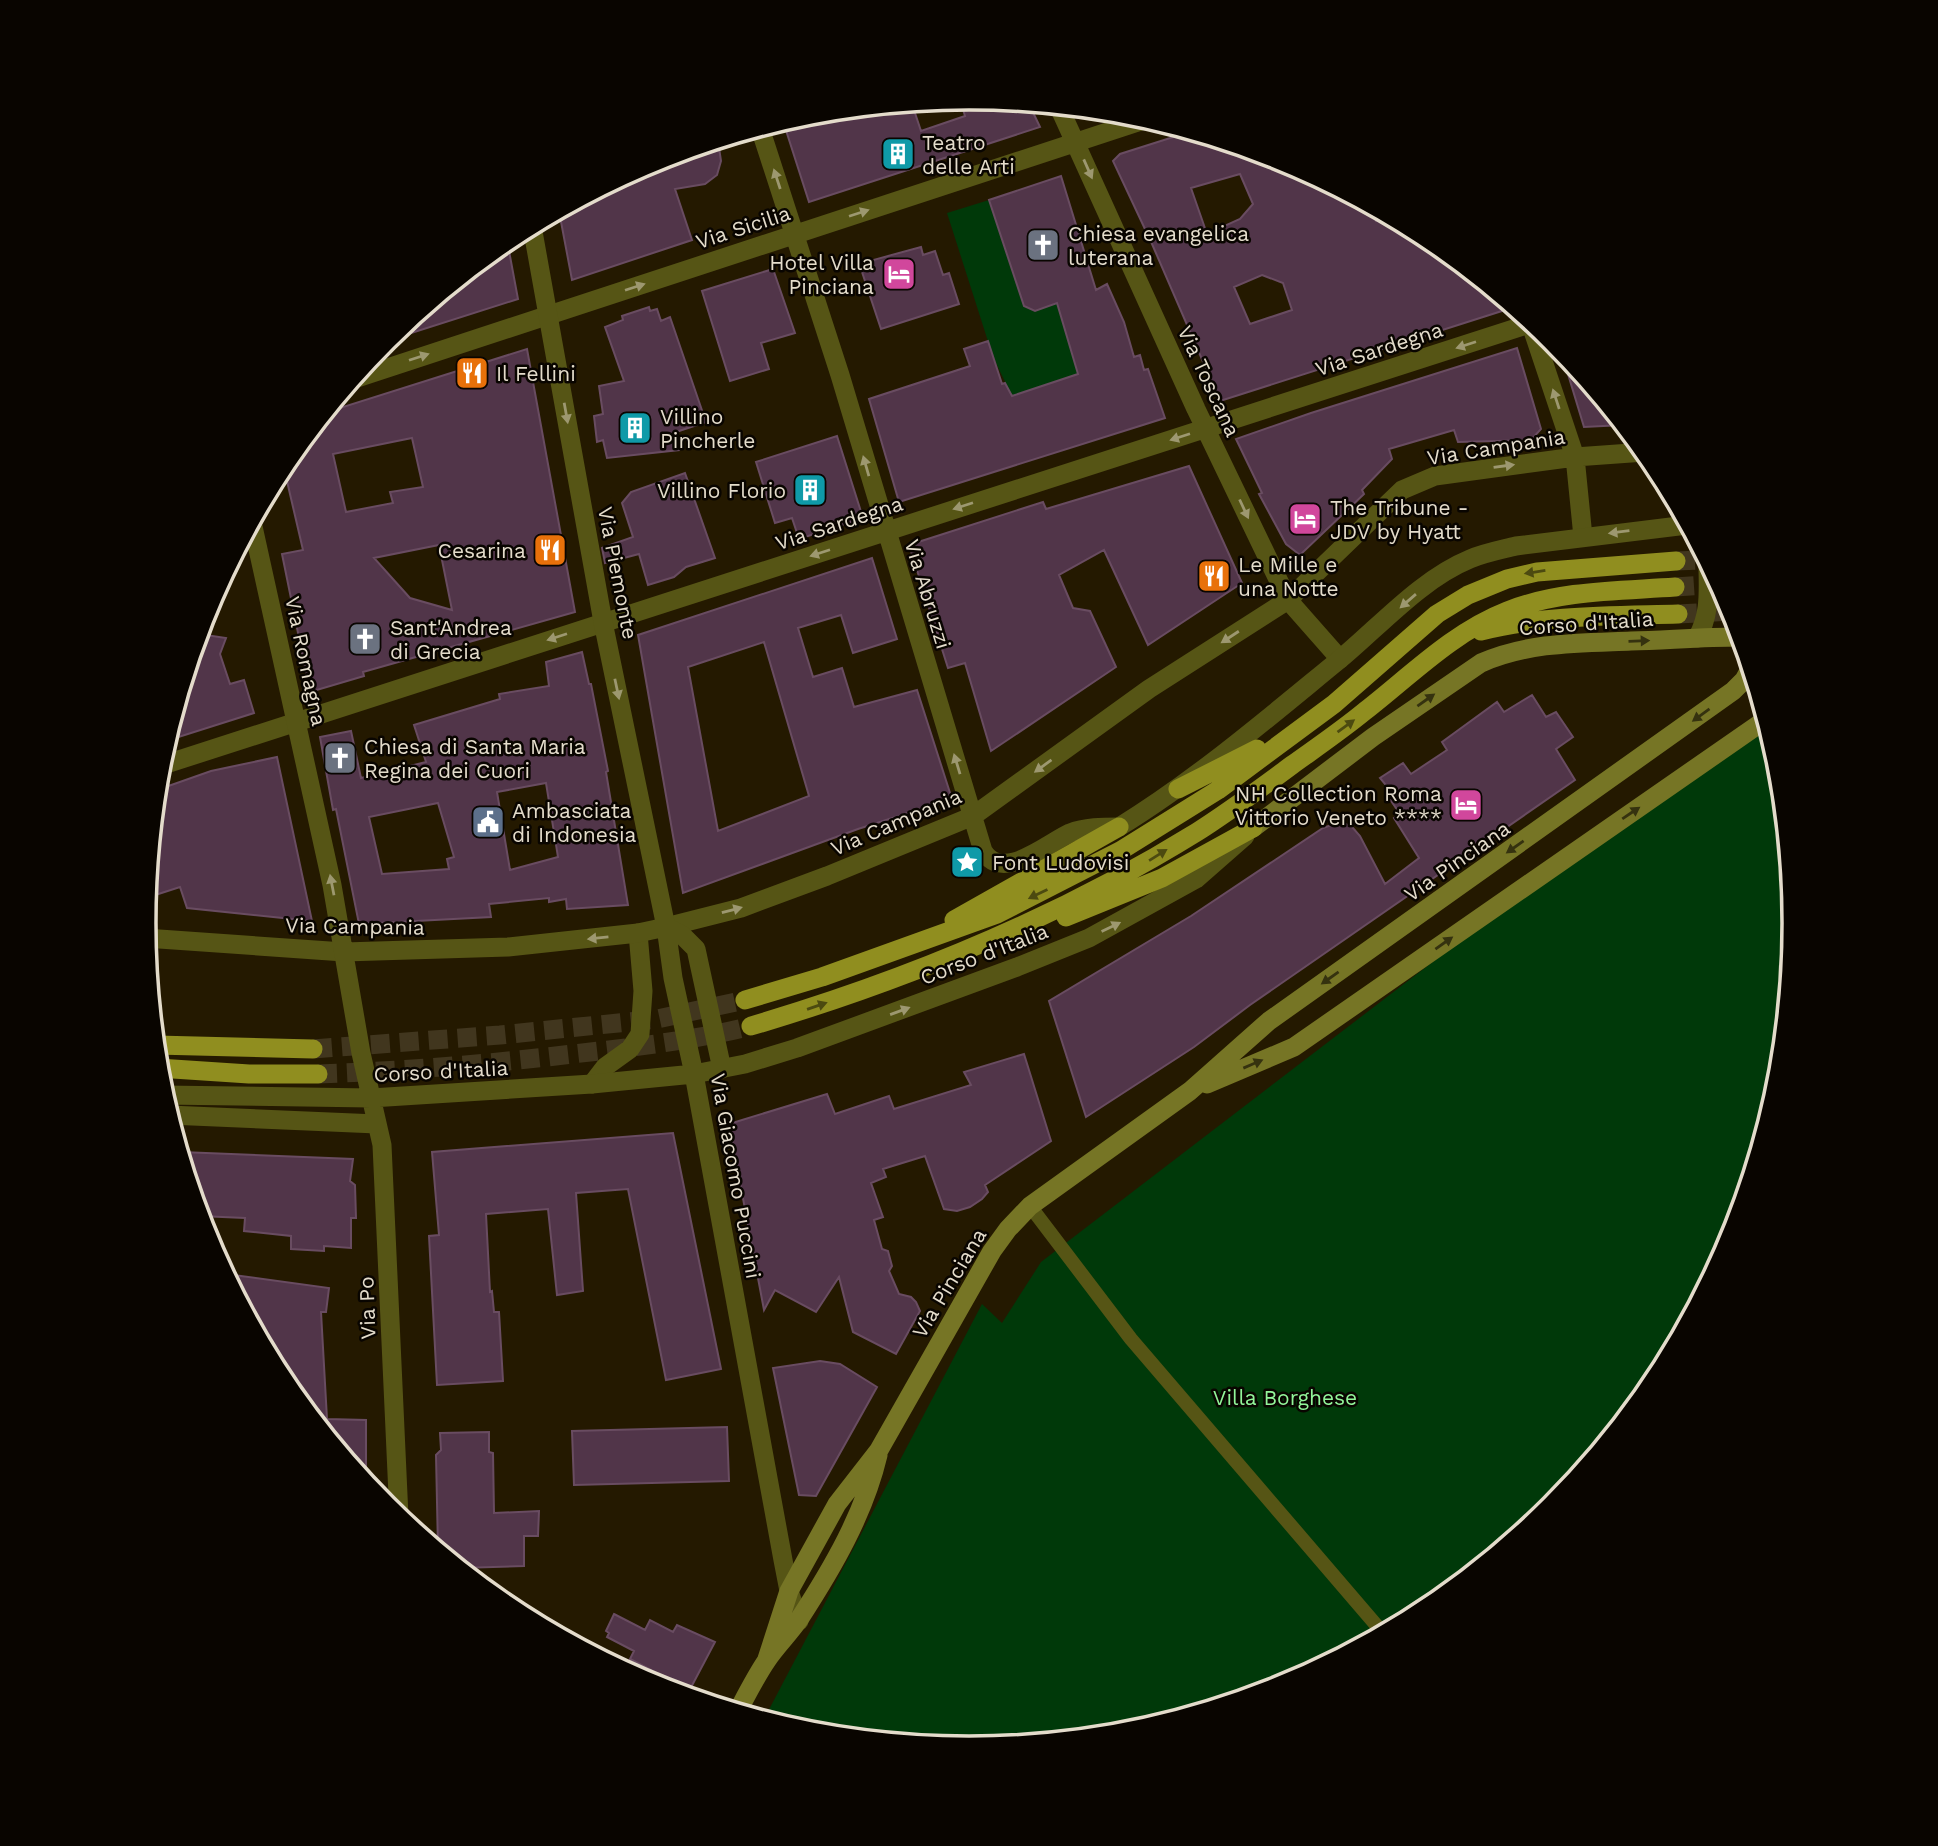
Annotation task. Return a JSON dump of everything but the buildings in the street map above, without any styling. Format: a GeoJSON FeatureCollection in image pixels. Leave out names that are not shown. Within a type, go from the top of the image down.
{"type":"FeatureCollection","features":[{"type":"Feature","properties":{"kind":"main road","name":"Corso d'Italia"},"geometry":{"type":"LineString","coordinates":[[745,1000],[822,977],[997,914],[1120,851],[1218,790],[1334,704],[1437,614],[1493,584],[1522,574],[1555,569],[1676,561]]}},
{"type":"Feature","properties":{"kind":"main road","name":"Corso d'Italia"},"geometry":{"type":"LineString","coordinates":[[751,1026],[850,995],[1008,934],[1132,872],[1217,819],[1364,712],[1429,658],[1508,610],[1571,594],[1675,587]]}},
{"type":"Feature","properties":{"kind":"main road"},"geometry":{"type":"LineString","coordinates":[[1463,636],[1516,624],[1678,614]]}},
{"type":"Feature","properties":{"kind":"main road","name":"Corso d'Italia"},"geometry":{"type":"LineString","coordinates":[[1253,828],[1373,737],[1489,659],[1513,651],[1551,645],[1730,637]]}},
{"type":"Feature","properties":{"kind":"main road","name":"Via Pinciana"},"geometry":{"type":"LineString","coordinates":[[767,1659],[789,1591],[843,1494],[880,1450],[992,1251],[1008,1228],[1030,1206],[1190,1091],[1269,1021],[1722,700],[1744,678]]}},
{"type":"Feature","properties":{"kind":"main road"},"geometry":{"type":"LineString","coordinates":[[1178,789],[1301,726]]}},
{"type":"Feature","properties":{"kind":"main road","name":"Via Pinciana"},"geometry":{"type":"LineString","coordinates":[[1190,1091],[1294,1047],[1757,726]]}},
{"type":"Feature","properties":{"kind":"main road"},"geometry":{"type":"LineString","coordinates":[[907,946],[1119,827]]}},
{"type":"Feature","properties":{"kind":"main road"},"geometry":{"type":"LineString","coordinates":[[1008,934],[1060,920],[1140,888],[1253,828]]}},
{"type":"Feature","properties":{"kind":"main road"},"geometry":{"type":"LineString","coordinates":[[166,1045],[313,1049]]}},
{"type":"Feature","properties":{"kind":"main road"},"geometry":{"type":"LineString","coordinates":[[170,1069],[249,1074],[318,1074]]}},
{"type":"Feature","properties":{"kind":"main road","name":"Via Pinciana"},"geometry":{"type":"LineString","coordinates":[[742,1703],[767,1659],[799,1620],[854,1526],[869,1492],[880,1450]]}},
{"type":"Feature","properties":{"kind":"street","name":"Via Toscana"},"geometry":{"type":"LineString","coordinates":[[1063,116],[1206,429],[1288,600],[1340,659]]}},
{"type":"Feature","properties":{"kind":"street","name":"Via Sicilia"},"geometry":{"type":"LineString","coordinates":[[370,374],[1126,126]]}},
{"type":"Feature","properties":{"kind":"street","name":"Via Abruzzi"},"geometry":{"type":"LineString","coordinates":[[763,137],[840,375],[885,532],[985,855],[995,862],[1005,864],[1081,830],[1119,827]]}},
{"type":"Feature","properties":{"kind":"street","name":"Via Piemonte"},"geometry":{"type":"LineString","coordinates":[[534,237],[603,622],[666,927]]}},
{"type":"Feature","properties":{"kind":"street","name":"Via Sardegna"},"geometry":{"type":"LineString","coordinates":[[172,762],[1521,326]]}},
{"type":"Feature","properties":{"kind":"street"},"geometry":{"type":"LineString","coordinates":[[1537,342],[1575,457],[1583,537]]}},
{"type":"Feature","properties":{"kind":"street","name":"Via Campania"},"geometry":{"type":"LineString","coordinates":[[157,939],[344,952],[508,947],[638,933],[741,908],[973,816],[1149,689],[1288,600],[1402,491],[1435,476],[1575,457],[1632,453]]}},
{"type":"Feature","properties":{"kind":"street"},"geometry":{"type":"LineString","coordinates":[[1119,827],[1178,789],[1430,583],[1459,565],[1516,546],[1678,526]]}},
{"type":"Feature","properties":{"kind":"street","name":"Via Romagna"},"geometry":{"type":"LineString","coordinates":[[255,536],[332,885],[371,1098]]}},
{"type":"Feature","properties":{"kind":"street"},"geometry":{"type":"LineString","coordinates":[[1697,638],[1708,608],[1708,586]]}},
{"type":"Feature","properties":{"kind":"street","name":"Corso d'Italia"},"geometry":{"type":"LineString","coordinates":[[175,1095],[371,1098],[592,1084],[722,1069],[797,1048],[1017,968],[1089,938],[1196,879],[1253,828]]}},
{"type":"Feature","properties":{"kind":"street","name":"Via Giacomo Puccini"},"geometry":{"type":"LineString","coordinates":[[666,927],[682,935],[696,949],[722,1069]]}},
{"type":"Feature","properties":{"kind":"street","name":"Via Giacomo Puccini"},"geometry":{"type":"LineString","coordinates":[[666,927],[673,978],[694,1074],[789,1591],[799,1620]]}},
{"type":"Feature","properties":{"kind":"street"},"geometry":{"type":"LineString","coordinates":[[592,1084],[605,1068],[630,1049],[640,1034],[643,991],[638,933]]}},
{"type":"Feature","properties":{"kind":"street","name":"Via Po"},"geometry":{"type":"LineString","coordinates":[[371,1098],[382,1145],[385,1183],[398,1502]]}},
{"type":"Feature","properties":{"kind":"street"},"geometry":{"type":"LineString","coordinates":[[180,1115],[377,1124]]}},
{"type":"Feature","properties":{"kind":"street"},"geometry":{"type":"LineString","coordinates":[[1030,1206],[1131,1339],[1377,1626]]}},
{"type":"Feature","properties":{"kind":"green space"},"geometry":{"type":"Polygon","coordinates":[[[989,200],[1024,306],[1035,311],[1057,303],[1078,374],[1012,396],[993,357],[947,213],[989,200]]]}},
{"type":"Feature","properties":{"kind":"green space","name":"Villa Borghese"},"geometry":{"type":"Polygon","coordinates":[[[1759,734],[1775,817],[1780,870],[1782,923],[1775,1029],[1766,1082],[1739,1184],[1698,1282],[1645,1375],[1614,1418],[1544,1498],[1464,1568],[1375,1627],[1280,1674],[1179,1708],[1075,1729],[969,1736],[863,1729],[769,1710],[982,1304],[1002,1323],[1041,1262],[1614,823],[1759,734]]]}},
{"type":"Feature","properties":{"kind":"tunnel"},"geometry":{"type":"LineString","coordinates":[[1676,561],[1696,560]]}},
{"type":"Feature","properties":{"kind":"tunnel"},"geometry":{"type":"LineString","coordinates":[[1675,587],[1708,585]]}},
{"type":"Feature","properties":{"kind":"tunnel"},"geometry":{"type":"LineString","coordinates":[[1678,614],[1720,612]]}},
{"type":"Feature","properties":{"kind":"tunnel"},"geometry":{"type":"LineString","coordinates":[[313,1049],[500,1035],[657,1019],[745,1000]]}},
{"type":"Feature","properties":{"kind":"tunnel"},"geometry":{"type":"LineString","coordinates":[[318,1074],[541,1058],[662,1043],[751,1026]]}},
{"type":"Feature","properties":{"kind":"place","name":"Teatro delle Arti"},"geometry":{"type":"Point","coordinates":[898,154]}},
{"type":"Feature","properties":{"kind":"place","name":"Chiesa evangelica luterana"},"geometry":{"type":"Point","coordinates":[1043,245]}},
{"type":"Feature","properties":{"kind":"place","name":"Hotel Villa Pinciana"},"geometry":{"type":"Point","coordinates":[899,274]}},
{"type":"Feature","properties":{"kind":"place","name":"Il Fellini"},"geometry":{"type":"Point","coordinates":[472,373]}},
{"type":"Feature","properties":{"kind":"place","name":"Villino Pincherle"},"geometry":{"type":"Point","coordinates":[635,428]}},
{"type":"Feature","properties":{"kind":"place","name":"Villino Florio"},"geometry":{"type":"Point","coordinates":[810,490]}},
{"type":"Feature","properties":{"kind":"place","name":"The Tribune - JDV by Hyatt"},"geometry":{"type":"Point","coordinates":[1305,519]}},
{"type":"Feature","properties":{"kind":"place","name":"Cesarina"},"geometry":{"type":"Point","coordinates":[550,550]}},
{"type":"Feature","properties":{"kind":"place","name":"Le Mille e una Notte"},"geometry":{"type":"Point","coordinates":[1214,576]}},
{"type":"Feature","properties":{"kind":"place","name":"Sant'Andrea di Grecia"},"geometry":{"type":"Point","coordinates":[365,639]}},
{"type":"Feature","properties":{"kind":"place","name":"Chiesa di Santa Maria Regina dei Cuori"},"geometry":{"type":"Point","coordinates":[340,758]}},
{"type":"Feature","properties":{"kind":"place","name":"NH Collection Roma Vittorio Veneto ****"},"geometry":{"type":"Point","coordinates":[1466,805]}},
{"type":"Feature","properties":{"kind":"place","name":"Ambasciata di Indonesia"},"geometry":{"type":"Point","coordinates":[488,822]}},
{"type":"Feature","properties":{"kind":"place","name":"Font Ludovisi"},"geometry":{"type":"Point","coordinates":[967,862]}}]}
